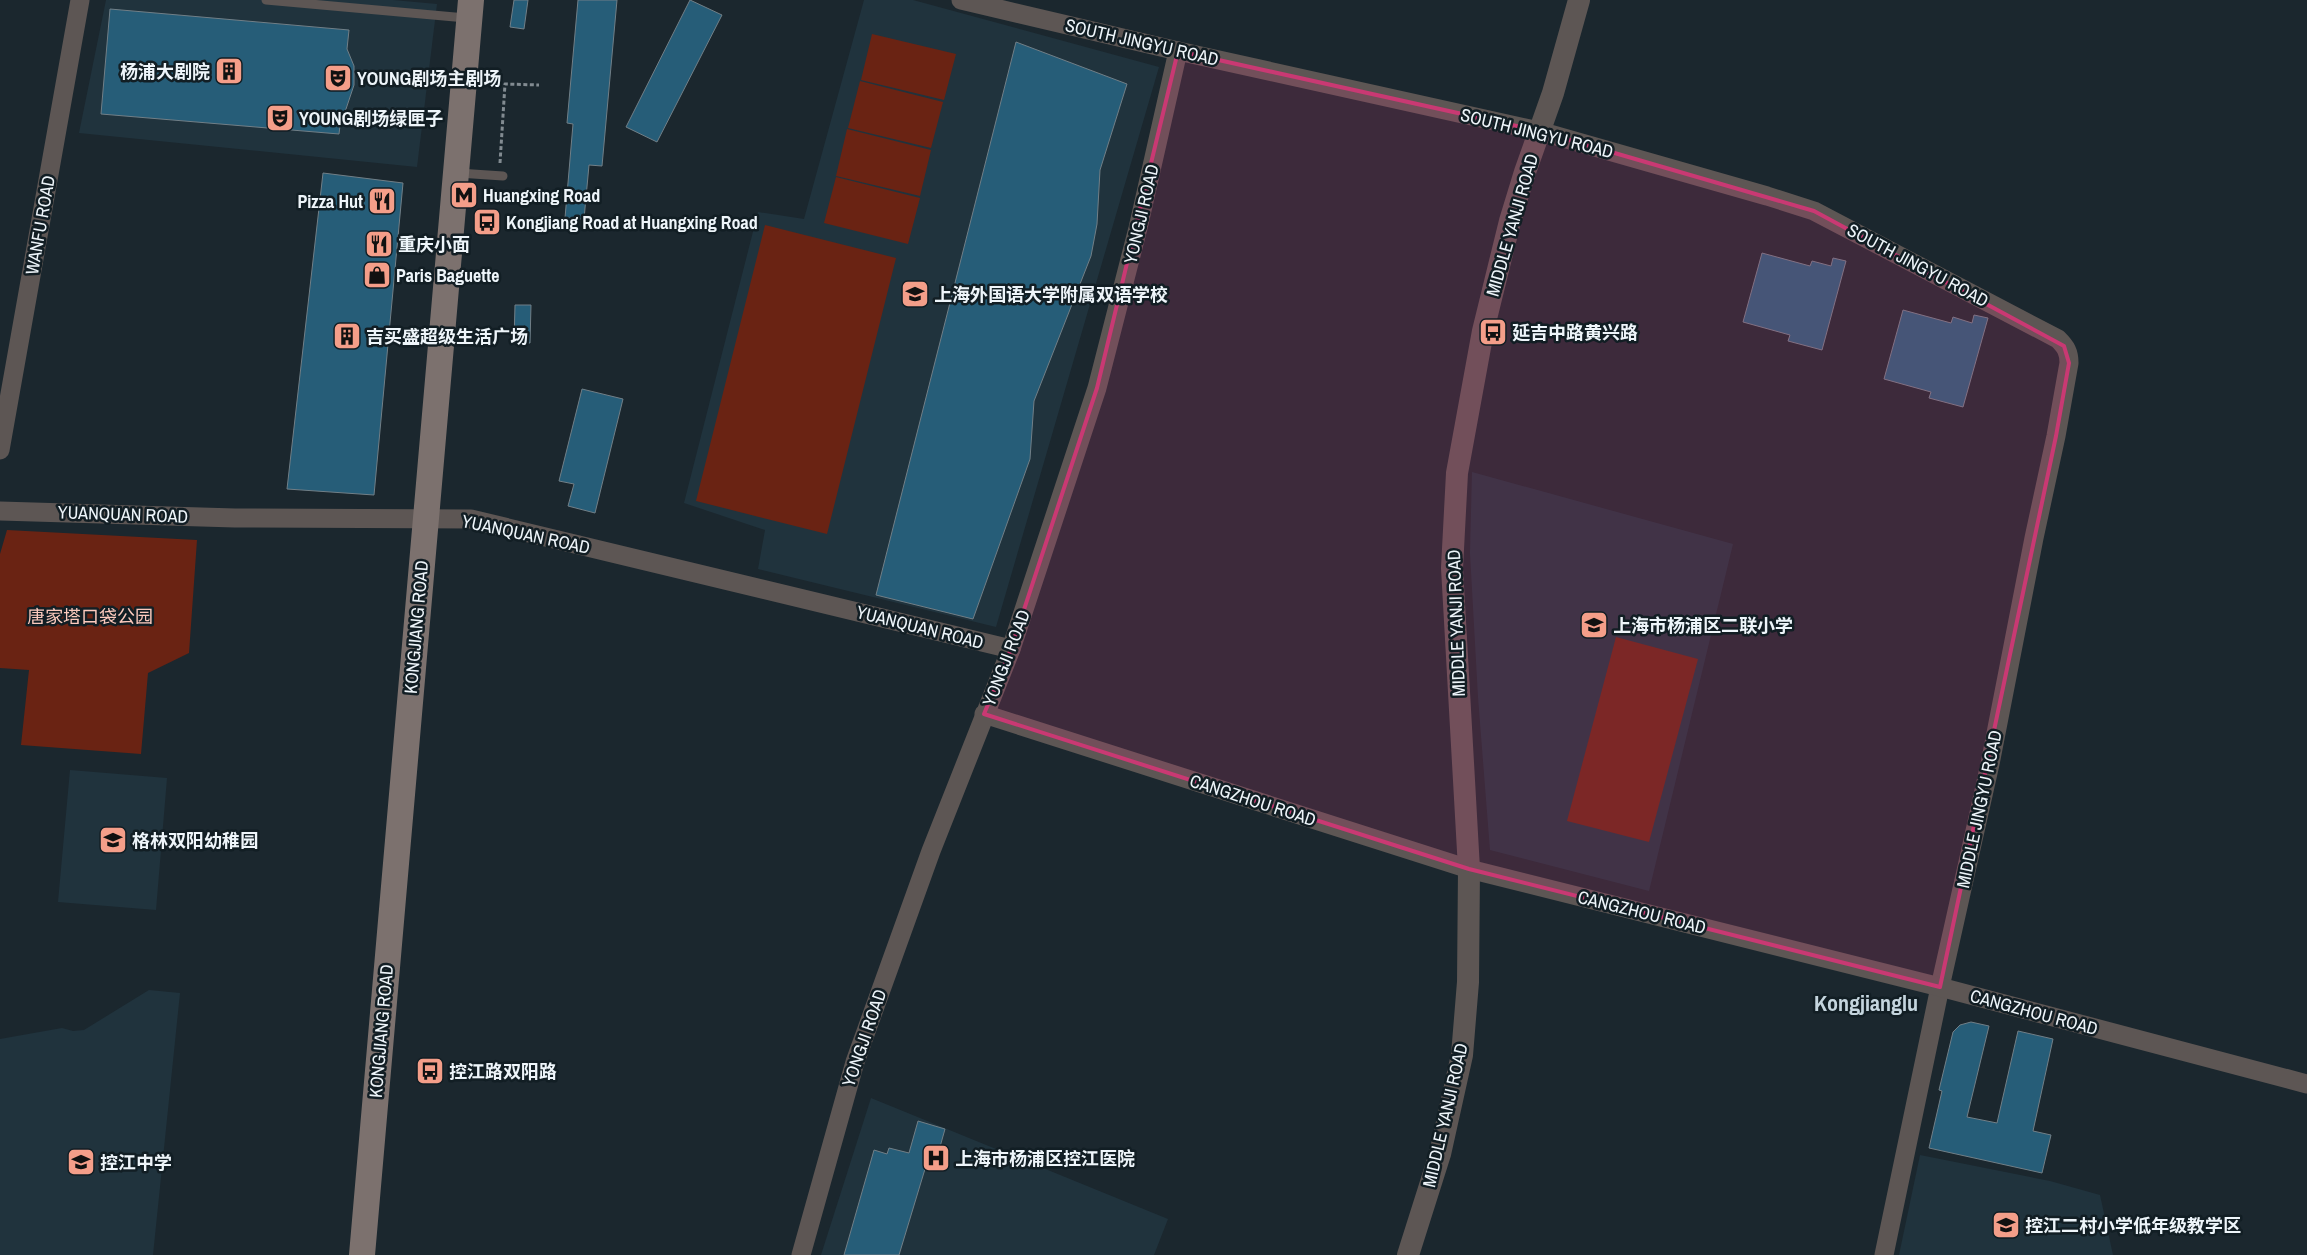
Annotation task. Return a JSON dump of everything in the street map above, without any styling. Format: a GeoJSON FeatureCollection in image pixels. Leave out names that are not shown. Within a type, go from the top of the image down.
{"type":"FeatureCollection","features":[{"type":"Feature","properties":{"kind":"main road","name":"KONGJIANG ROAD"},"geometry":{"type":"LineString","coordinates":[[362,1255],[470,9]]}},
{"type":"Feature","properties":{"kind":"street","name":"WANFU ROAD"},"geometry":{"type":"LineString","coordinates":[[0,450],[80,0]]}},
{"type":"Feature","properties":{"kind":"street","name":"SOUTH JINGYU ROAD"},"geometry":{"type":"LineString","coordinates":[[962,0],[1178,51],[1539,131],[1814,211],[2058,339],[2069,353],[2069,363]]}},
{"type":"Feature","properties":{"kind":"street","name":"MIDDLE YANJI ROAD"},"geometry":{"type":"LineString","coordinates":[[1408,1255],[1440,1154],[1462,1055],[1468,982],[1470,869],[1452,568],[1458,473],[1483,331],[1510,220],[1553,93],[1579,0]]}},
{"type":"Feature","properties":{"kind":"street","name":"YONGJI ROAD"},"geometry":{"type":"LineString","coordinates":[[801,1255],[855,1062],[931,851],[1011,649],[1097,388],[1138,228],[1178,51]]}},
{"type":"Feature","properties":{"kind":"street","name":"MIDDLE JINGYU ROAD"},"geometry":{"type":"LineString","coordinates":[[1884,1255],[1940,987],[1990,764],[2069,363]]}},
{"type":"Feature","properties":{"kind":"street","name":"YUANQUAN ROAD"},"geometry":{"type":"LineString","coordinates":[[0,511],[235,518],[471,519],[1011,649]]}},
{"type":"Feature","properties":{"kind":"street","name":"CANGZHOU ROAD"},"geometry":{"type":"LineString","coordinates":[[984,714],[1470,869],[1940,987],[2307,1084]]}},
{"type":"Feature","properties":{"kind":"lane"},"geometry":{"type":"LineString","coordinates":[[266,0],[470,9]]}},
{"type":"Feature","properties":{"kind":"lane"},"geometry":{"type":"LineString","coordinates":[[456,172],[501,176]]}},
{"type":"Feature","properties":{"kind":"path"},"geometry":{"type":"LineString","coordinates":[[501,176],[505,84],[539,85]]}},
{"type":"Feature","properties":{"kind":"highlighted area"},"geometry":{"type":"Polygon","coordinates":[[[1178,51],[1539,131],[1814,211],[2064,346],[2069,363],[2056,436],[1940,987],[1469,869],[984,714],[1011,649],[1097,388],[1178,51]]]}},
{"type":"Feature","properties":{"kind":"shaded area"},"geometry":{"type":"Polygon","coordinates":[[[106,0],[393,0],[437,4],[417,167],[79,133],[106,0]]]}},
{"type":"Feature","properties":{"kind":"shaded area","name":"上海外国语大学附属双语学校"},"geometry":{"type":"Polygon","coordinates":[[[864,0],[913,0],[1159,67],[996,627],[758,569],[765,530],[684,503],[758,212],[804,219],[864,0]]]}},
{"type":"Feature","properties":{"kind":"shaded area","name":"上海市杨浦区二联小学"},"geometry":{"type":"Polygon","coordinates":[[[1472,472],[1733,544],[1649,891],[1490,850],[1478,697],[1470,553],[1472,472]]]}},
{"type":"Feature","properties":{"kind":"shaded area","name":"格林双阳幼稚园"},"geometry":{"type":"Polygon","coordinates":[[[70,770],[167,778],[156,910],[58,902],[70,770]]]}},
{"type":"Feature","properties":{"kind":"shaded area","name":"控江中学"},"geometry":{"type":"Polygon","coordinates":[[[149,990],[180,993],[153,1255],[0,1255],[0,1039],[62,1028],[73,1031],[84,1030],[149,990]]]}},
{"type":"Feature","properties":{"kind":"shaded area","name":"上海市杨浦区控江医院"},"geometry":{"type":"Polygon","coordinates":[[[871,1098],[1168,1219],[1154,1255],[821,1255],[871,1098]]]}},
{"type":"Feature","properties":{"kind":"shaded area","name":"控江二村小学低年级教学区"},"geometry":{"type":"Polygon","coordinates":[[[1920,1155],[2050,1181],[2100,1195],[2113,1255],[1899,1255],[1920,1155]]]}},
{"type":"Feature","properties":{"kind":"green space"},"geometry":{"type":"Polygon","coordinates":[[[872,34],[956,54],[944,100],[861,80],[872,34]]]}},
{"type":"Feature","properties":{"kind":"green space"},"geometry":{"type":"Polygon","coordinates":[[[860,81],[943,102],[931,148],[848,128],[860,81]]]}},
{"type":"Feature","properties":{"kind":"green space"},"geometry":{"type":"Polygon","coordinates":[[[847,129],[931,150],[920,196],[836,176],[847,129]]]}},
{"type":"Feature","properties":{"kind":"green space"},"geometry":{"type":"Polygon","coordinates":[[[836,177],[920,198],[908,244],[824,223],[836,177]]]}},
{"type":"Feature","properties":{"kind":"green space"},"geometry":{"type":"Polygon","coordinates":[[[765,225],[896,258],[827,534],[696,501],[765,225]]]}},
{"type":"Feature","properties":{"kind":"green space","name":"唐家塔口袋公园"},"geometry":{"type":"Polygon","coordinates":[[[7,530],[197,540],[189,653],[148,673],[141,754],[21,745],[29,670],[0,668],[0,554],[7,530]]]}},
{"type":"Feature","properties":{"kind":"green space"},"geometry":{"type":"Polygon","coordinates":[[[1616,637],[1698,659],[1649,842],[1567,821],[1616,637]]]}},
{"type":"Feature","properties":{"kind":"building"},"geometry":{"type":"Polygon","coordinates":[[[514,0],[528,0],[524,29],[510,27],[514,0]]]}},
{"type":"Feature","properties":{"kind":"building"},"geometry":{"type":"Polygon","coordinates":[[[578,0],[617,0],[602,166],[589,165],[584,219],[565,218],[573,124],[567,123],[578,0]]]}},
{"type":"Feature","properties":{"kind":"building"},"geometry":{"type":"Polygon","coordinates":[[[690,0],[722,15],[657,142],[626,127],[690,0]]]}},
{"type":"Feature","properties":{"kind":"building","name":"杨浦大剧院"},"geometry":{"type":"Polygon","coordinates":[[[110,9],[349,30],[347,49],[354,66],[354,85],[346,109],[341,117],[339,134],[101,114],[110,9]]]}},
{"type":"Feature","properties":{"kind":"building"},"geometry":{"type":"Polygon","coordinates":[[[1016,42],[1127,84],[1100,170],[1097,224],[1091,256],[1034,401],[1030,459],[973,619],[876,595],[1016,42]]]}},
{"type":"Feature","properties":{"kind":"building","name":"吉买盛超级生活广场"},"geometry":{"type":"Polygon","coordinates":[[[323,173],[403,183],[374,495],[287,489],[323,173]]]}},
{"type":"Feature","properties":{"kind":"building"},"geometry":{"type":"Polygon","coordinates":[[[1762,253],[1810,266],[1812,261],[1831,266],[1833,258],[1846,261],[1822,350],[1788,341],[1790,335],[1743,322],[1762,253]]]}},
{"type":"Feature","properties":{"kind":"building"},"geometry":{"type":"Polygon","coordinates":[[[515,305],[531,305],[530,343],[514,342],[515,305]]]}},
{"type":"Feature","properties":{"kind":"building"},"geometry":{"type":"Polygon","coordinates":[[[1903,310],[1951,323],[1953,317],[1972,323],[1974,315],[1988,318],[1963,407],[1929,398],[1931,392],[1884,379],[1903,310]]]}},
{"type":"Feature","properties":{"kind":"building"},"geometry":{"type":"Polygon","coordinates":[[[582,389],[623,399],[595,513],[568,506],[574,484],[559,481],[582,389]]]}},
{"type":"Feature","properties":{"kind":"building"},"geometry":{"type":"Polygon","coordinates":[[[1971,1022],[1989,1026],[1967,1117],[1997,1123],[2018,1031],[2053,1039],[2033,1131],[2051,1135],[2042,1173],[1929,1148],[1942,1091],[1939,1090],[1953,1032],[1960,1025],[1971,1022]]]}},
{"type":"Feature","properties":{"kind":"building"},"geometry":{"type":"Polygon","coordinates":[[[918,1121],[945,1129],[936,1161],[928,1159],[899,1255],[844,1255],[874,1150],[887,1154],[889,1148],[909,1153],[918,1121]]]}},
{"type":"Feature","properties":{"kind":"place","name":"杨浦大剧院"},"geometry":{"type":"Point","coordinates":[229,71]}},
{"type":"Feature","properties":{"kind":"place","name":"YOUNG剧场主剧场"},"geometry":{"type":"Point","coordinates":[338,78]}},
{"type":"Feature","properties":{"kind":"place","name":"YOUNG剧场绿匣子"},"geometry":{"type":"Point","coordinates":[280,118]}},
{"type":"Feature","properties":{"kind":"place","name":"Huangxing Road"},"geometry":{"type":"Point","coordinates":[464,195]}},
{"type":"Feature","properties":{"kind":"place","name":"Pizza Hut"},"geometry":{"type":"Point","coordinates":[382,201]}},
{"type":"Feature","properties":{"kind":"place","name":"Kongjiang Road at Huangxing Road"},"geometry":{"type":"Point","coordinates":[487,222]}},
{"type":"Feature","properties":{"kind":"place","name":"重庆小面"},"geometry":{"type":"Point","coordinates":[379,244]}},
{"type":"Feature","properties":{"kind":"place","name":"Paris Baguette"},"geometry":{"type":"Point","coordinates":[377,275]}},
{"type":"Feature","properties":{"kind":"place","name":"上海外国语大学附属双语学校"},"geometry":{"type":"Point","coordinates":[915,294]}},
{"type":"Feature","properties":{"kind":"place","name":"延吉中路黄兴路"},"geometry":{"type":"Point","coordinates":[1493,332]}},
{"type":"Feature","properties":{"kind":"place","name":"吉买盛超级生活广场"},"geometry":{"type":"Point","coordinates":[347,336]}},
{"type":"Feature","properties":{"kind":"place","name":"上海市杨浦区二联小学"},"geometry":{"type":"Point","coordinates":[1594,625]}},
{"type":"Feature","properties":{"kind":"place","name":"格林双阳幼稚园"},"geometry":{"type":"Point","coordinates":[113,840]}},
{"type":"Feature","properties":{"kind":"place","name":"控江路双阳路"},"geometry":{"type":"Point","coordinates":[430,1071]}},
{"type":"Feature","properties":{"kind":"place","name":"上海市杨浦区控江医院"},"geometry":{"type":"Point","coordinates":[936,1158]}},
{"type":"Feature","properties":{"kind":"place","name":"控江中学"},"geometry":{"type":"Point","coordinates":[81,1162]}},
{"type":"Feature","properties":{"kind":"place","name":"控江二村小学低年级教学区"},"geometry":{"type":"Point","coordinates":[2006,1225]}},
{"type":"Feature","properties":{"kind":"district","name":"Kongjianglu"},"geometry":{"type":"Point","coordinates":[1866,1003]}}]}
